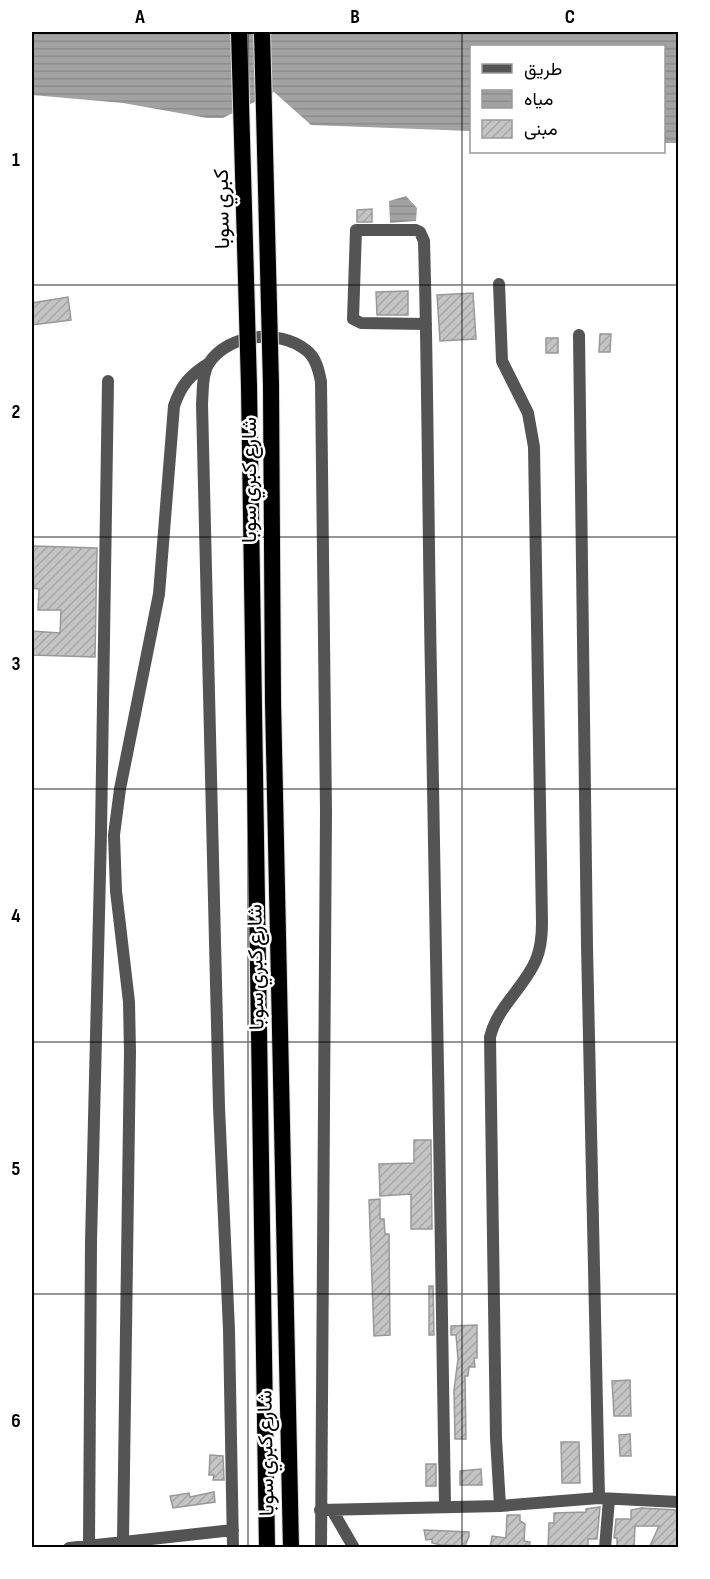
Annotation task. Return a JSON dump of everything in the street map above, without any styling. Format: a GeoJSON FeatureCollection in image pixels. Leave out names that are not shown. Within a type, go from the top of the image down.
{"type":"FeatureCollection","features":[{"type":"Feature","properties":{"kind":"highway","name":"كبري سوبا"},"geometry":{"type":"LineString","coordinates":[[239,32],[249,386]]}},
{"type":"Feature","properties":{"kind":"highway","name":"شارع كبري سوبا"},"geometry":{"type":"LineString","coordinates":[[262,32],[271,385],[273,701],[291,1548]]}},
{"type":"Feature","properties":{"kind":"highway","name":"شارع كبري سوبا"},"geometry":{"type":"LineString","coordinates":[[249,386],[267,1548]]}},
{"type":"Feature","properties":{"kind":"street"},"geometry":{"type":"LineString","coordinates":[[426,324],[356,323],[353,319],[356,230],[410,229],[420,232],[424,241],[426,324],[445,1506]]}},
{"type":"Feature","properties":{"kind":"street"},"geometry":{"type":"LineString","coordinates":[[499,284],[502,361],[528,413],[534,447],[542,923],[540,949],[536,961],[497,1018],[490,1037],[496,1438],[500,1506]]}},
{"type":"Feature","properties":{"kind":"street"},"geometry":{"type":"LineString","coordinates":[[579,335],[587,946],[605,1548]]}},
{"type":"Feature","properties":{"kind":"street"},"geometry":{"type":"LineString","coordinates":[[123,1540],[129,1002],[116,891],[114,835],[120,789],[159,594],[174,406],[180,390],[191,375],[225,348],[257,337],[284,338],[306,350],[319,370],[321,382],[326,812],[326,1510],[321,1548]]}},
{"type":"Feature","properties":{"kind":"street"},"geometry":{"type":"LineString","coordinates":[[209,363],[202,404],[219,1107],[229,1330],[233,1548]]}},
{"type":"Feature","properties":{"kind":"street"},"geometry":{"type":"LineString","coordinates":[[88,1544],[91,1242],[101,856],[108,381]]}},
{"type":"Feature","properties":{"kind":"street"},"geometry":{"type":"LineString","coordinates":[[326,1510],[500,1506],[604,1498],[678,1502]]}},
{"type":"Feature","properties":{"kind":"street"},"geometry":{"type":"LineString","coordinates":[[326,1510],[354,1548]]}},
{"type":"Feature","properties":{"kind":"street"},"geometry":{"type":"LineString","coordinates":[[69,1548],[123,1540],[233,1530]]}},
{"type":"Feature","properties":{"kind":"water"},"geometry":{"type":"Polygon","coordinates":[[[32,32],[678,32],[678,143],[665,143],[665,45],[470,45],[470,131],[311,125],[274,92],[223,118],[207,118],[123,103],[32,95],[32,32]]]}},
{"type":"Feature","properties":{"kind":"water"},"geometry":{"type":"Polygon","coordinates":[[[406,196],[417,208],[416,221],[390,223],[389,201],[406,196]]]}},
{"type":"Feature","properties":{"kind":"building"},"geometry":{"type":"Polygon","coordinates":[[[372,209],[372,222],[357,222],[357,210],[372,209]]]}},
{"type":"Feature","properties":{"kind":"building"},"geometry":{"type":"Polygon","coordinates":[[[408,291],[408,315],[377,315],[376,292],[408,291]]]}},
{"type":"Feature","properties":{"kind":"building"},"geometry":{"type":"Polygon","coordinates":[[[473,293],[476,339],[440,341],[437,295],[473,293]]]}},
{"type":"Feature","properties":{"kind":"building"},"geometry":{"type":"Polygon","coordinates":[[[68,297],[71,320],[32,325],[32,303],[68,297]]]}},
{"type":"Feature","properties":{"kind":"building"},"geometry":{"type":"Polygon","coordinates":[[[600,334],[611,334],[610,352],[599,352],[600,334]]]}},
{"type":"Feature","properties":{"kind":"building"},"geometry":{"type":"Polygon","coordinates":[[[546,338],[558,338],[558,353],[546,353],[546,338]]]}},
{"type":"Feature","properties":{"kind":"building"},"geometry":{"type":"Polygon","coordinates":[[[33,546],[97,548],[95,657],[32,655],[32,631],[60,633],[61,610],[38,610],[39,589],[32,588],[33,546]]]}},
{"type":"Feature","properties":{"kind":"building"},"geometry":{"type":"Polygon","coordinates":[[[414,1140],[431,1140],[432,1229],[411,1229],[411,1194],[380,1196],[379,1164],[414,1163],[414,1140]]]}},
{"type":"Feature","properties":{"kind":"building"},"geometry":{"type":"Polygon","coordinates":[[[380,1199],[380,1219],[384,1219],[385,1234],[389,1234],[390,1335],[374,1336],[369,1200],[380,1199]]]}},
{"type":"Feature","properties":{"kind":"building"},"geometry":{"type":"Polygon","coordinates":[[[429,1286],[433,1286],[434,1335],[429,1335],[429,1286]]]}},
{"type":"Feature","properties":{"kind":"building"},"geometry":{"type":"Polygon","coordinates":[[[477,1325],[475,1367],[469,1367],[468,1376],[465,1376],[466,1439],[455,1439],[454,1390],[458,1359],[456,1335],[451,1335],[451,1326],[477,1325]]]}},
{"type":"Feature","properties":{"kind":"building"},"geometry":{"type":"Polygon","coordinates":[[[630,1380],[631,1416],[614,1416],[612,1381],[630,1380]]]}},
{"type":"Feature","properties":{"kind":"building"},"geometry":{"type":"Polygon","coordinates":[[[630,1434],[631,1456],[620,1456],[619,1435],[630,1434]]]}},
{"type":"Feature","properties":{"kind":"building"},"geometry":{"type":"Polygon","coordinates":[[[561,1442],[579,1442],[580,1483],[562,1483],[561,1442]]]}},
{"type":"Feature","properties":{"kind":"building"},"geometry":{"type":"Polygon","coordinates":[[[210,1455],[223,1456],[224,1480],[213,1480],[214,1475],[209,1475],[210,1455]]]}},
{"type":"Feature","properties":{"kind":"building"},"geometry":{"type":"Polygon","coordinates":[[[426,1464],[436,1464],[436,1486],[426,1486],[426,1464]]]}},
{"type":"Feature","properties":{"kind":"building"},"geometry":{"type":"Polygon","coordinates":[[[481,1469],[482,1485],[460,1485],[460,1471],[481,1469]]]}},
{"type":"Feature","properties":{"kind":"building"},"geometry":{"type":"Polygon","coordinates":[[[214,1492],[215,1502],[173,1508],[170,1496],[189,1493],[190,1497],[214,1492]]]}},
{"type":"Feature","properties":{"kind":"building"},"geometry":{"type":"Polygon","coordinates":[[[600,1507],[597,1539],[588,1539],[588,1548],[548,1548],[549,1523],[554,1523],[554,1513],[586,1512],[586,1509],[600,1507]]]}},
{"type":"Feature","properties":{"kind":"building"},"geometry":{"type":"Polygon","coordinates":[[[641,1508],[678,1510],[678,1548],[649,1548],[659,1526],[635,1526],[634,1548],[617,1548],[617,1538],[614,1538],[616,1519],[631,1519],[631,1510],[641,1508]]]}},
{"type":"Feature","properties":{"kind":"building"},"geometry":{"type":"Polygon","coordinates":[[[507,1515],[520,1515],[520,1521],[525,1524],[524,1541],[530,1542],[529,1548],[490,1548],[492,1536],[506,1538],[507,1515]]]}},
{"type":"Feature","properties":{"kind":"building"},"geometry":{"type":"Polygon","coordinates":[[[424,1530],[469,1532],[469,1536],[465,1546],[441,1545],[432,1543],[432,1539],[426,1540],[424,1530]]]}}]}
